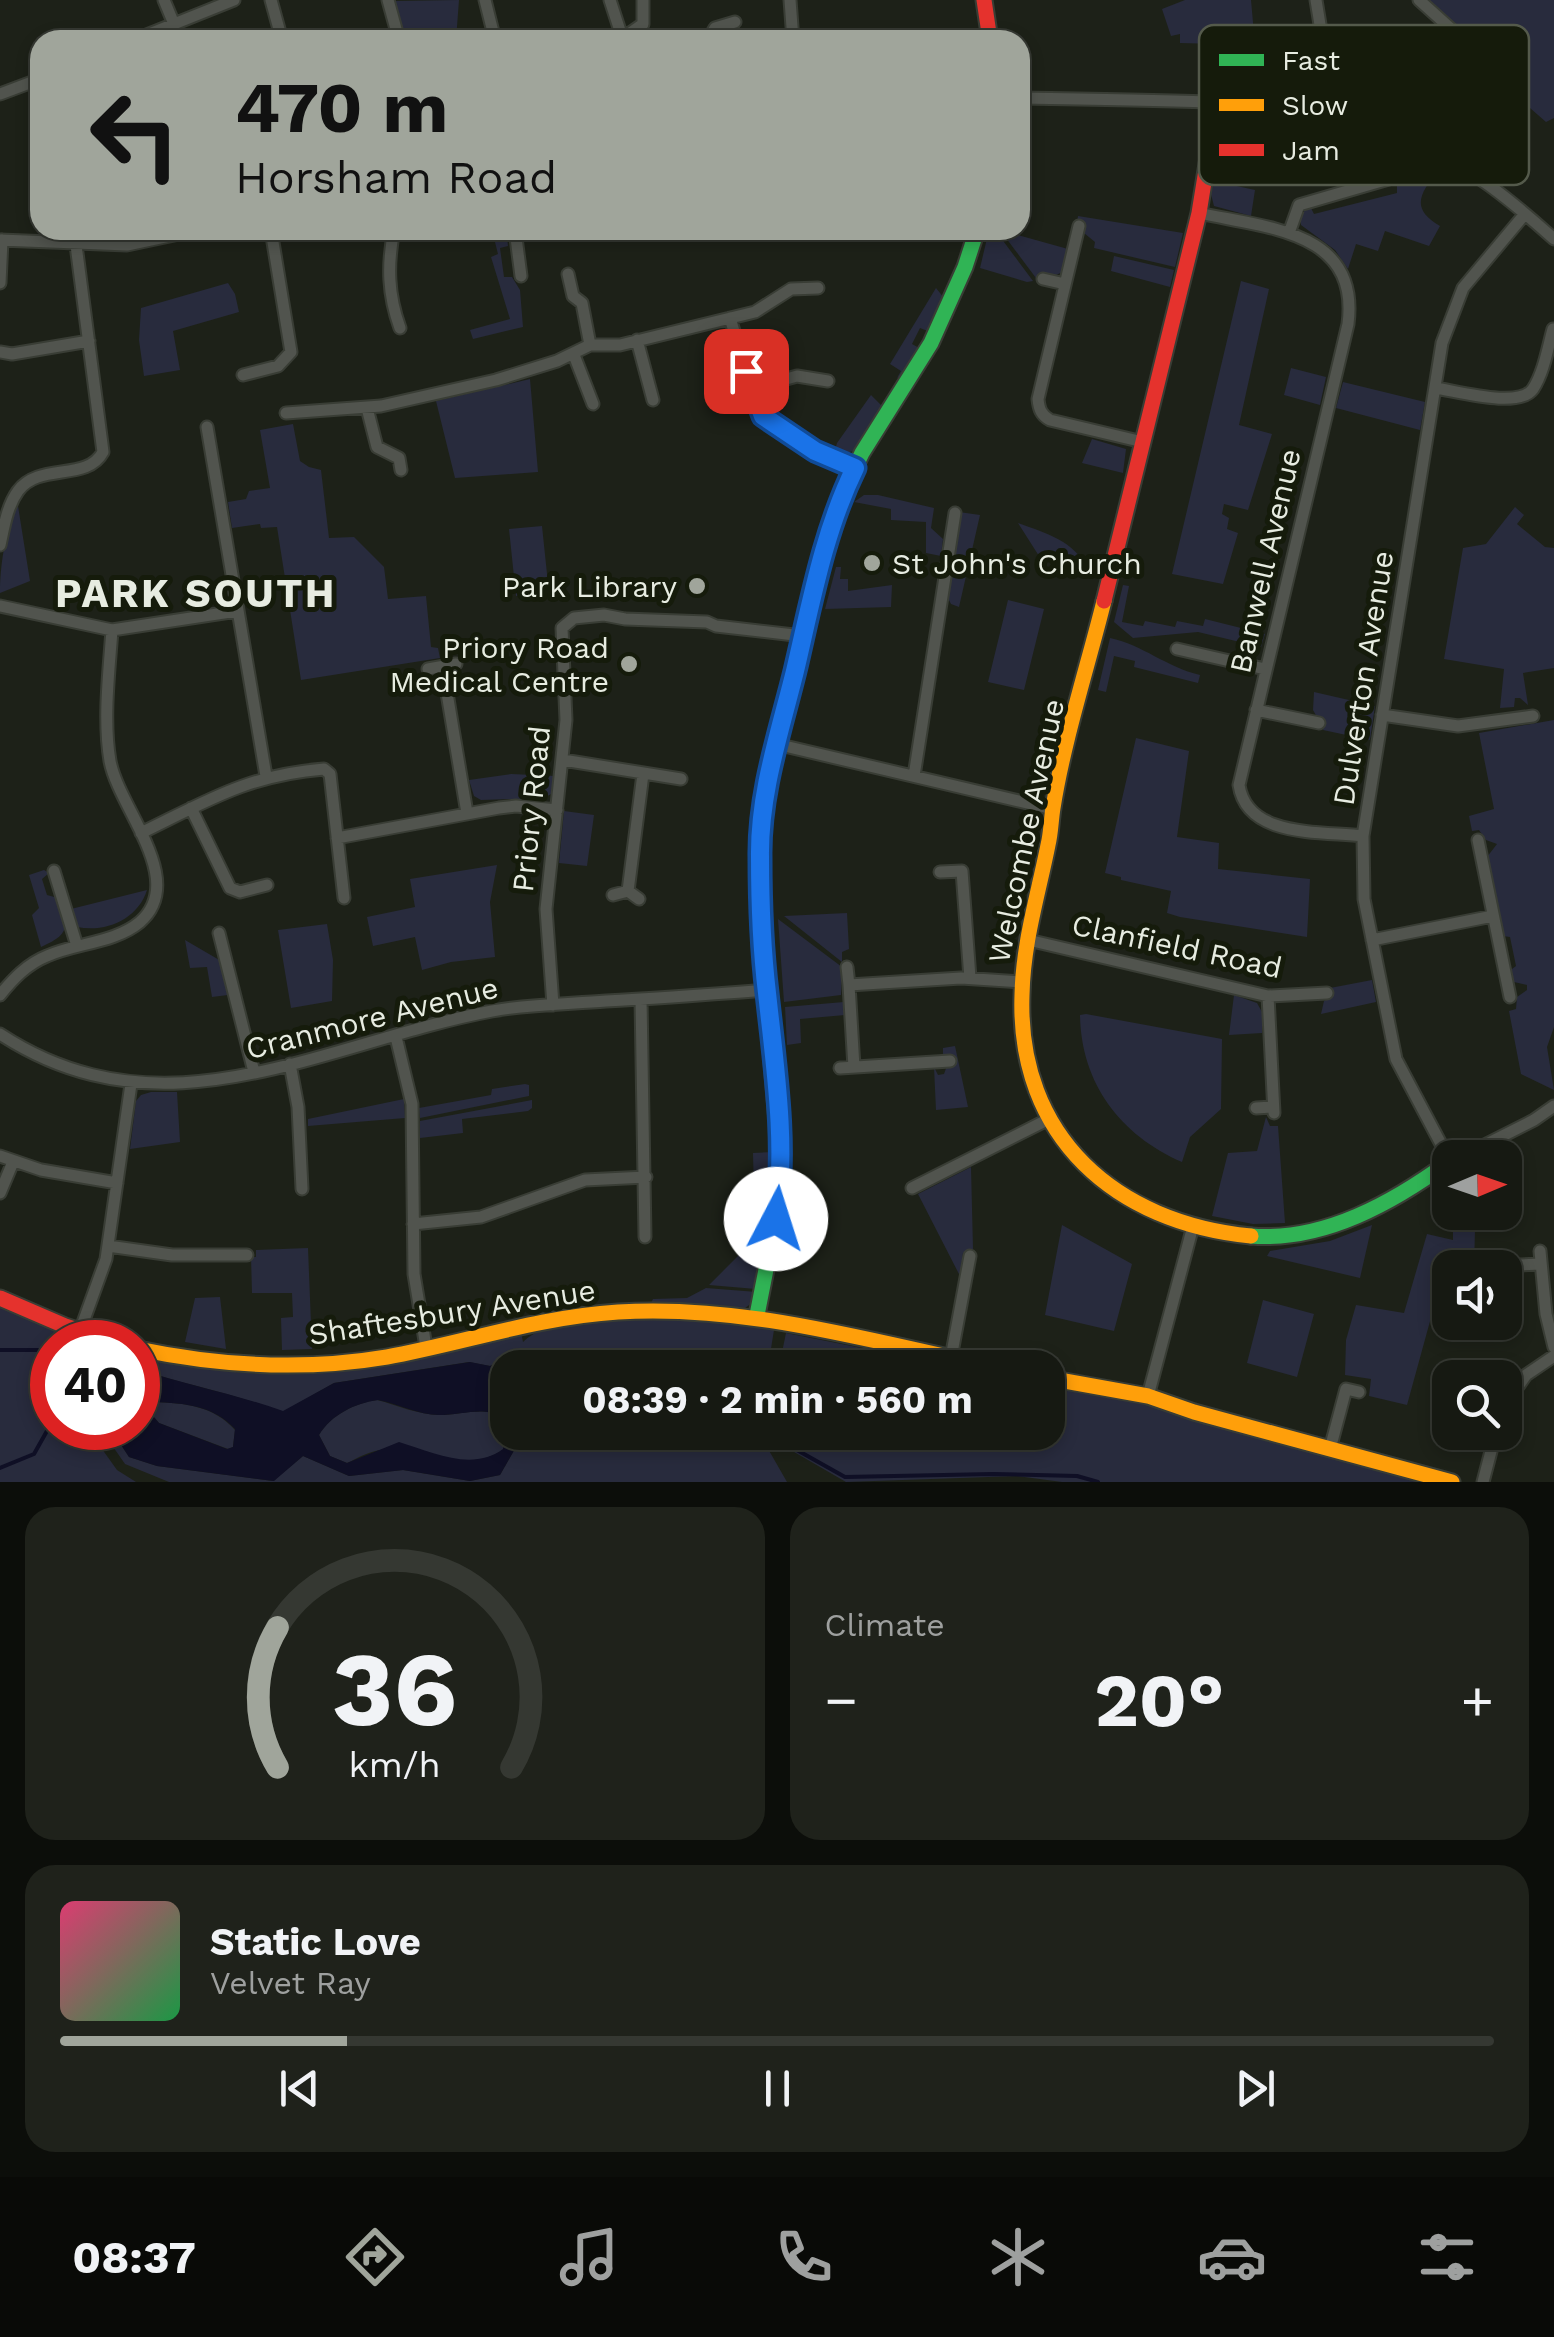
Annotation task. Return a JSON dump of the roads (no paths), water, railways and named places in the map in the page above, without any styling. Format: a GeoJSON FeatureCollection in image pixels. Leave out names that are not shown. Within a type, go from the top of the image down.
{"type":"FeatureCollection","features":[{"type":"Feature","properties":{"kind":"street"},"geometry":{"type":"LineString","coordinates":[[164,0],[174,24]]}},
{"type":"Feature","properties":{"kind":"street"},"geometry":{"type":"LineString","coordinates":[[159,30],[234,0]]}},
{"type":"Feature","properties":{"kind":"street"},"geometry":{"type":"LineString","coordinates":[[271,0],[279,30]]}},
{"type":"Feature","properties":{"kind":"street"},"geometry":{"type":"LineString","coordinates":[[388,0],[396,30]]}},
{"type":"Feature","properties":{"kind":"street"},"geometry":{"type":"LineString","coordinates":[[485,0],[492,30]]}},
{"type":"Feature","properties":{"kind":"street"},"geometry":{"type":"LineString","coordinates":[[610,0],[620,30]]}},
{"type":"Feature","properties":{"kind":"street"},"geometry":{"type":"LineString","coordinates":[[635,30],[646,18],[643,0]]}},
{"type":"Feature","properties":{"kind":"street"},"geometry":{"type":"LineString","coordinates":[[790,0],[792,30]]}},
{"type":"Feature","properties":{"kind":"street"},"geometry":{"type":"LineString","coordinates":[[984,0],[988,30]]}},
{"type":"Feature","properties":{"kind":"street"},"geometry":{"type":"LineString","coordinates":[[1316,0],[1320,25]]}},
{"type":"Feature","properties":{"kind":"street"},"geometry":{"type":"LineString","coordinates":[[1419,0],[1446,25]]}},
{"type":"Feature","properties":{"kind":"street"},"geometry":{"type":"LineString","coordinates":[[714,30],[735,22]]}},
{"type":"Feature","properties":{"kind":"street"},"geometry":{"type":"LineString","coordinates":[[0,94],[30,83]]}},
{"type":"Feature","properties":{"kind":"street"},"geometry":{"type":"LineString","coordinates":[[1030,98],[1199,102]]}},
{"type":"Feature","properties":{"kind":"street","name":"Welcombe Avenue"},"geometry":{"type":"LineString","coordinates":[[1204,185],[1054,809],[1022,982],[1024,1048],[1048,1119],[1074,1157],[1106,1187],[1147,1211],[1193,1226],[1262,1237],[1318,1230],[1354,1217],[1432,1172]]}},
{"type":"Feature","properties":{"kind":"street"},"geometry":{"type":"LineString","coordinates":[[1288,232],[1299,205],[1368,185]]}},
{"type":"Feature","properties":{"kind":"street"},"geometry":{"type":"LineString","coordinates":[[1489,185],[1554,239]]}},
{"type":"Feature","properties":{"kind":"street","name":"Banwell Avenue"},"geometry":{"type":"LineString","coordinates":[[1199,213],[1288,232],[1310,241],[1338,265],[1348,288],[1349,316],[1239,784],[1248,810],[1261,821],[1363,836]]}},
{"type":"Feature","properties":{"kind":"street","name":"Dulverton Avenue"},"geometry":{"type":"LineString","coordinates":[[1439,1140],[1396,1059],[1362,890],[1363,836],[1442,343],[1458,297],[1474,271],[1524,215]]}},
{"type":"Feature","properties":{"kind":"street"},"geometry":{"type":"LineString","coordinates":[[1079,226],[1039,408],[1050,420],[1143,442]]}},
{"type":"Feature","properties":{"kind":"street"},"geometry":{"type":"LineString","coordinates":[[0,282],[1,240],[110,245],[156,240]]}},
{"type":"Feature","properties":{"kind":"street"},"geometry":{"type":"LineString","coordinates":[[110,240],[110,245]]}},
{"type":"Feature","properties":{"kind":"street"},"geometry":{"type":"LineString","coordinates":[[243,375],[278,366],[291,352],[272,240]]}},
{"type":"Feature","properties":{"kind":"street"},"geometry":{"type":"LineString","coordinates":[[393,240],[389,286],[400,328]]}},
{"type":"Feature","properties":{"kind":"street"},"geometry":{"type":"LineString","coordinates":[[516,240],[521,276]]}},
{"type":"Feature","properties":{"kind":"street"},"geometry":{"type":"LineString","coordinates":[[758,1314],[781,1169],[766,990],[760,838],[776,744],[832,525],[855,468],[931,343],[974,240]]}},
{"type":"Feature","properties":{"kind":"street"},"geometry":{"type":"LineString","coordinates":[[0,545],[15,496],[26,483],[42,474],[90,466],[102,455],[103,433],[76,245]]}},
{"type":"Feature","properties":{"kind":"street"},"geometry":{"type":"LineString","coordinates":[[568,274],[572,296],[582,303],[590,346]]}},
{"type":"Feature","properties":{"kind":"street"},"geometry":{"type":"LineString","coordinates":[[1043,279],[1064,284]]}},
{"type":"Feature","properties":{"kind":"street"},"geometry":{"type":"LineString","coordinates":[[286,413],[367,408],[496,380],[574,355],[590,346],[637,340],[757,311],[791,288],[818,288]]}},
{"type":"Feature","properties":{"kind":"street"},"geometry":{"type":"LineString","coordinates":[[730,318],[757,408],[768,420],[815,451],[855,468]]}},
{"type":"Feature","properties":{"kind":"street"},"geometry":{"type":"LineString","coordinates":[[1435,388],[1511,400],[1522,397],[1534,387],[1551,351],[1553,329]]}},
{"type":"Feature","properties":{"kind":"street"},"geometry":{"type":"LineString","coordinates":[[637,340],[652,400]]}},
{"type":"Feature","properties":{"kind":"street"},"geometry":{"type":"LineString","coordinates":[[0,352],[12,354],[89,342]]}},
{"type":"Feature","properties":{"kind":"street"},"geometry":{"type":"LineString","coordinates":[[574,355],[593,404]]}},
{"type":"Feature","properties":{"kind":"street"},"geometry":{"type":"LineString","coordinates":[[751,389],[798,376],[828,381]]}},
{"type":"Feature","properties":{"kind":"street"},"geometry":{"type":"LineString","coordinates":[[367,408],[377,446],[399,458],[402,470]]}},
{"type":"Feature","properties":{"kind":"street"},"geometry":{"type":"LineString","coordinates":[[207,427],[266,776]]}},
{"type":"Feature","properties":{"kind":"street"},"geometry":{"type":"LineString","coordinates":[[914,776],[955,512]]}},
{"type":"Feature","properties":{"kind":"street"},"geometry":{"type":"LineString","coordinates":[[937,526],[952,528]]}},
{"type":"Feature","properties":{"kind":"street"},"geometry":{"type":"LineString","coordinates":[[0,606],[112,630],[238,611]]}},
{"type":"Feature","properties":{"kind":"street","name":"Priory Road"},"geometry":{"type":"LineString","coordinates":[[553,1005],[546,909],[566,720],[562,628],[569,620],[604,615],[625,620],[700,621],[803,636]]}},
{"type":"Feature","properties":{"kind":"street"},"geometry":{"type":"LineString","coordinates":[[0,995],[33,963],[129,929],[150,911],[157,895],[158,878],[119,788],[110,757],[112,630]]}},
{"type":"Feature","properties":{"kind":"street"},"geometry":{"type":"LineString","coordinates":[[1176,650],[1265,669]]}},
{"type":"Feature","properties":{"kind":"street"},"geometry":{"type":"LineString","coordinates":[[428,669],[456,664]]}},
{"type":"Feature","properties":{"kind":"street"},"geometry":{"type":"LineString","coordinates":[[443,669],[467,813]]}},
{"type":"Feature","properties":{"kind":"street"},"geometry":{"type":"LineString","coordinates":[[1256,710],[1311,718]]}},
{"type":"Feature","properties":{"kind":"street"},"geometry":{"type":"LineString","coordinates":[[1382,715],[1458,726],[1533,716]]}},
{"type":"Feature","properties":{"kind":"street"},"geometry":{"type":"LineString","coordinates":[[776,744],[1054,809]]}},
{"type":"Feature","properties":{"kind":"street"},"geometry":{"type":"LineString","coordinates":[[563,760],[681,779]]}},
{"type":"Feature","properties":{"kind":"street"},"geometry":{"type":"LineString","coordinates":[[141,833],[266,776],[324,768],[330,774],[344,898]]}},
{"type":"Feature","properties":{"kind":"street"},"geometry":{"type":"LineString","coordinates":[[628,891],[643,774]]}},
{"type":"Feature","properties":{"kind":"street"},"geometry":{"type":"LineString","coordinates":[[337,838],[516,806],[557,810]]}},
{"type":"Feature","properties":{"kind":"street"},"geometry":{"type":"LineString","coordinates":[[191,808],[230,888],[240,892],[267,885]]}},
{"type":"Feature","properties":{"kind":"street"},"geometry":{"type":"LineString","coordinates":[[1478,840],[1510,997]]}},
{"type":"Feature","properties":{"kind":"street"},"geometry":{"type":"LineString","coordinates":[[54,871],[77,946]]}},
{"type":"Feature","properties":{"kind":"street"},"geometry":{"type":"LineString","coordinates":[[940,872],[962,871],[970,978]]}},
{"type":"Feature","properties":{"kind":"street"},"geometry":{"type":"LineString","coordinates":[[613,895],[628,891],[640,899]]}},
{"type":"Feature","properties":{"kind":"street"},"geometry":{"type":"LineString","coordinates":[[1372,940],[1493,916]]}},
{"type":"Feature","properties":{"kind":"street"},"geometry":{"type":"LineString","coordinates":[[219,933],[254,1072]]}},
{"type":"Feature","properties":{"kind":"street","name":"Clanfield Road"},"geometry":{"type":"LineString","coordinates":[[1028,940],[1268,996],[1321,994],[1317,1010]]}},
{"type":"Feature","properties":{"kind":"street"},"geometry":{"type":"LineString","coordinates":[[847,968],[854,1067]]}},
{"type":"Feature","properties":{"kind":"street"},"geometry":{"type":"LineString","coordinates":[[850,985],[970,978],[1022,982]]}},
{"type":"Feature","properties":{"kind":"street","name":"Cranmore Avenue"},"geometry":{"type":"LineString","coordinates":[[0,1034],[51,1062],[132,1084],[202,1083],[495,1011],[766,990]]}},
{"type":"Feature","properties":{"kind":"street"},"geometry":{"type":"LineString","coordinates":[[1256,1108],[1274,1110],[1268,996]]}},
{"type":"Feature","properties":{"kind":"street"},"geometry":{"type":"LineString","coordinates":[[641,999],[645,1238]]}},
{"type":"Feature","properties":{"kind":"street"},"geometry":{"type":"LineString","coordinates":[[396,1037],[412,1104],[415,1286],[426,1347]]}},
{"type":"Feature","properties":{"kind":"street"},"geometry":{"type":"LineString","coordinates":[[290,1064],[298,1107],[302,1189]]}},
{"type":"Feature","properties":{"kind":"street"},"geometry":{"type":"LineString","coordinates":[[840,1068],[943,1066]]}},
{"type":"Feature","properties":{"kind":"street"},"geometry":{"type":"LineString","coordinates":[[84,1320],[108,1246],[132,1084]]}},
{"type":"Feature","properties":{"kind":"street"},"geometry":{"type":"LineString","coordinates":[[1495,1140],[1554,1106]]}},
{"type":"Feature","properties":{"kind":"street"},"geometry":{"type":"LineString","coordinates":[[912,1188],[1048,1119]]}},
{"type":"Feature","properties":{"kind":"street"},"geometry":{"type":"LineString","coordinates":[[0,1156],[118,1183]]}},
{"type":"Feature","properties":{"kind":"street"},"geometry":{"type":"LineString","coordinates":[[0,1193],[13,1162]]}},
{"type":"Feature","properties":{"kind":"street"},"geometry":{"type":"LineString","coordinates":[[413,1224],[481,1217],[586,1180],[646,1177]]}},
{"type":"Feature","properties":{"kind":"street"},"geometry":{"type":"LineString","coordinates":[[1148,1396],[1193,1226]]}},
{"type":"Feature","properties":{"kind":"street"},"geometry":{"type":"LineString","coordinates":[[108,1246],[172,1255],[247,1255]]}},
{"type":"Feature","properties":{"kind":"street"},"geometry":{"type":"LineString","coordinates":[[952,1350],[970,1256]]}},
{"type":"Feature","properties":{"kind":"street"},"geometry":{"type":"LineString","coordinates":[[1522,1264],[1540,1258],[1554,1347]]}},
{"type":"Feature","properties":{"kind":"street"},"geometry":{"type":"LineString","coordinates":[[0,1298],[53,1320]]}},
{"type":"Feature","properties":{"kind":"street","name":"Shaftesbury Avenue"},"geometry":{"type":"LineString","coordinates":[[160,1353],[285,1366],[370,1359],[592,1314],[670,1311],[758,1314],[771,1321],[912,1350]]}},
{"type":"Feature","properties":{"kind":"street"},"geometry":{"type":"LineString","coordinates":[[1522,1381],[1554,1356]]}},
{"type":"Feature","properties":{"kind":"street"},"geometry":{"type":"LineString","coordinates":[[1065,1381],[1148,1396],[1452,1482]]}},
{"type":"Feature","properties":{"kind":"street"},"geometry":{"type":"LineString","coordinates":[[1330,1449],[1346,1389],[1359,1392]]}},
{"type":"Feature","properties":{"kind":"street"},"geometry":{"type":"LineString","coordinates":[[1483,1482],[1491,1450]]}},
{"type":"Feature","properties":{"kind":"waterway"},"geometry":{"type":"LineString","coordinates":[[0,1350],[30,1350]]}},
{"type":"Feature","properties":{"kind":"waterway"},"geometry":{"type":"LineString","coordinates":[[0,1468],[36,1450]]}},
{"type":"Feature","properties":{"kind":"waterway"},"geometry":{"type":"LineString","coordinates":[[797,1450],[845,1477],[993,1474],[1077,1476],[1098,1482]]}},
{"type":"Feature","properties":{"kind":"place","name":"St John's Church"},"geometry":{"type":"Point","coordinates":[872,563]}},
{"type":"Feature","properties":{"kind":"place","name":"Park Library"},"geometry":{"type":"Point","coordinates":[697,586]}},
{"type":"Feature","properties":{"kind":"place","name":"Priory Road Medical Centre"},"geometry":{"type":"Point","coordinates":[629,664]}},
{"type":"Feature","properties":{"kind":"district","name":"PARK SOUTH"},"geometry":{"type":"Point","coordinates":[196,593]}}]}
